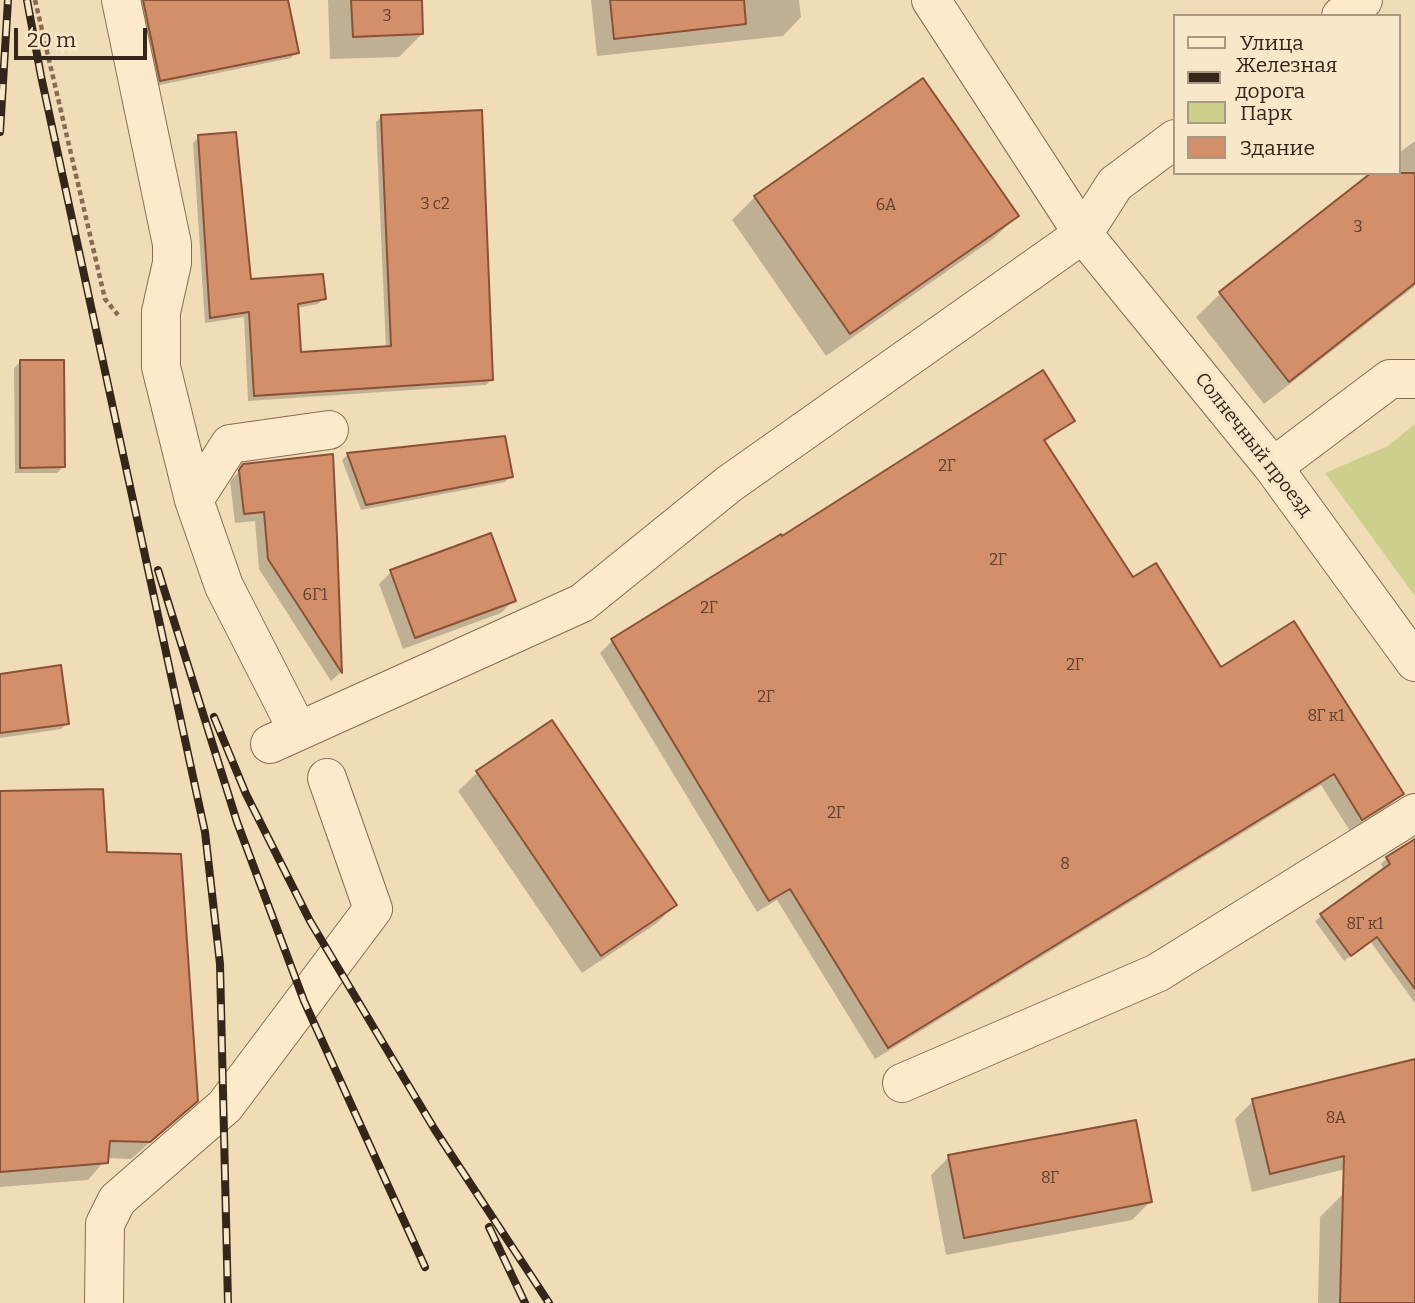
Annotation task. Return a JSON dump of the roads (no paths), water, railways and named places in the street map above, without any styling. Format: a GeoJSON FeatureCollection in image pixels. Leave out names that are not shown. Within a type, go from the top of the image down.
{"type":"FeatureCollection","features":[{"type":"Feature","properties":{"kind":"street"},"geometry":{"type":"LineString","coordinates":[[121,0],[172,244],[172,262],[161,312],[161,367],[194,500],[224,586],[284,737],[582,603],[729,484],[1083,234],[1115,184],[1174,140]]}},
{"type":"Feature","properties":{"kind":"street","name":"Солнечный проезд"},"geometry":{"type":"LineString","coordinates":[[930,0],[1083,234],[1273,467],[1415,662]]}},
{"type":"Feature","properties":{"kind":"street"},"geometry":{"type":"LineString","coordinates":[[1344,14],[1363,0]]}},
{"type":"Feature","properties":{"kind":"street"},"geometry":{"type":"LineString","coordinates":[[1273,467],[1407,372]]}},
{"type":"Feature","properties":{"kind":"street"},"geometry":{"type":"LineString","coordinates":[[194,500],[230,444],[329,430]]}},
{"type":"Feature","properties":{"kind":"street"},"geometry":{"type":"LineString","coordinates":[[104,1303],[105,1224],[117,1200],[225,1106],[373,909],[327,778]]}},
{"type":"Feature","properties":{"kind":"street"},"geometry":{"type":"LineString","coordinates":[[902,1083],[1157,973],[1415,813]]}},
{"type":"Feature","properties":{"kind":"railway"},"geometry":{"type":"LineString","coordinates":[[0,132],[8,0]]}},
{"type":"Feature","properties":{"kind":"railway"},"geometry":{"type":"LineString","coordinates":[[27,0],[41,76],[205,832],[220,964],[228,1303]]}},
{"type":"Feature","properties":{"kind":"railway"},"geometry":{"type":"LineString","coordinates":[[158,570],[237,822],[304,1001],[425,1267]]}},
{"type":"Feature","properties":{"kind":"railway"},"geometry":{"type":"LineString","coordinates":[[214,717],[246,794],[310,921],[435,1130],[549,1303]]}},
{"type":"Feature","properties":{"kind":"railway"},"geometry":{"type":"LineString","coordinates":[[489,1227],[525,1303]]}}]}
